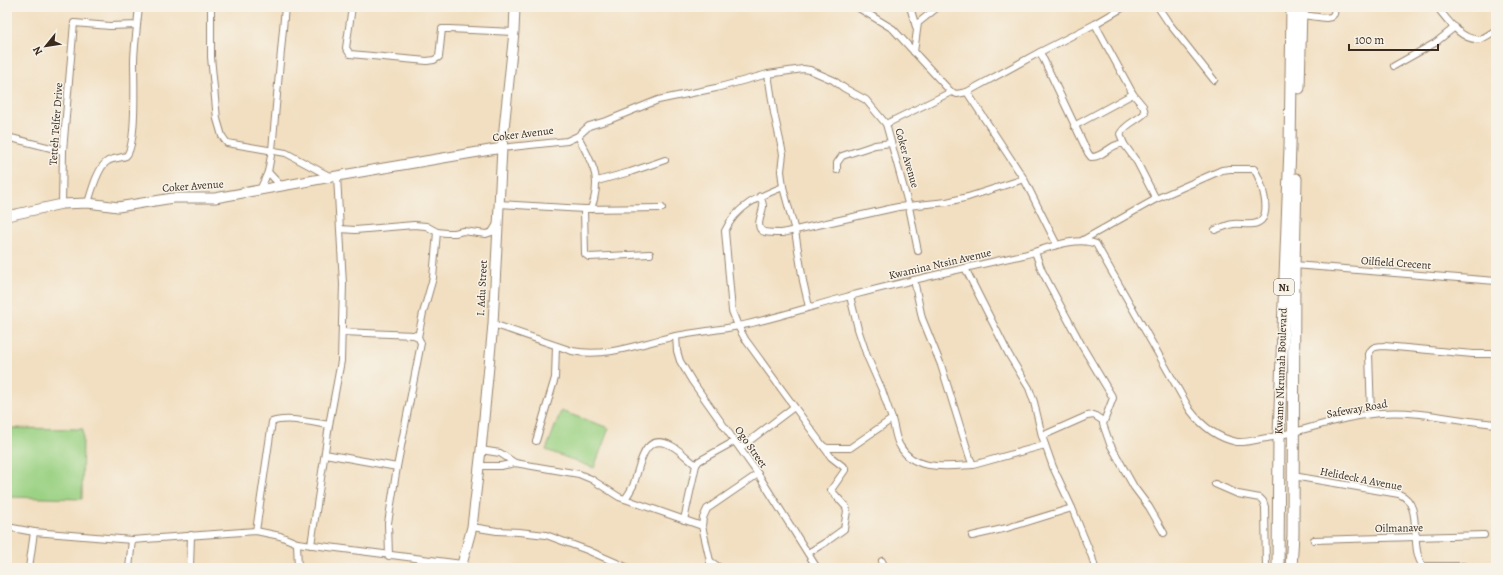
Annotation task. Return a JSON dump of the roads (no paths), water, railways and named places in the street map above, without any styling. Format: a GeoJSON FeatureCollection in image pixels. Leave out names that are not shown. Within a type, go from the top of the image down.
{"type":"FeatureCollection","features":[{"type":"Feature","properties":{"kind":"highway","name":"Kwame Nkrumah Boulevard"},"geometry":{"type":"LineString","coordinates":[[1278,568],[1279,436],[1290,147],[1292,7]]}},
{"type":"Feature","properties":{"kind":"highway","name":"Kwame Nkrumah Boulevard"},"geometry":{"type":"LineString","coordinates":[[1291,568],[1294,265],[1301,11]]}},
{"type":"Feature","properties":{"kind":"street"},"geometry":{"type":"LineString","coordinates":[[88,203],[96,178],[105,163],[126,156],[131,150],[134,113],[134,62],[139,7]]}},
{"type":"Feature","properties":{"kind":"street"},"geometry":{"type":"LineString","coordinates":[[210,7],[211,57],[217,119],[222,136],[227,143],[272,150],[293,156],[334,176],[340,229],[343,284],[341,361],[329,425],[311,545]]}},
{"type":"Feature","properties":{"kind":"street"},"geometry":{"type":"LineString","coordinates":[[260,190],[268,172],[272,150],[285,7]]}},
{"type":"Feature","properties":{"kind":"street"},"geometry":{"type":"LineString","coordinates":[[352,7],[346,48],[350,54],[427,61],[434,60],[439,57],[442,30],[449,28],[514,32]]}},
{"type":"Feature","properties":{"kind":"street","name":"I. Adu Street"},"geometry":{"type":"LineString","coordinates":[[461,566],[472,527],[481,450],[492,324],[502,148],[514,32],[515,7]]}},
{"type":"Feature","properties":{"kind":"street"},"geometry":{"type":"LineString","coordinates":[[857,7],[893,29],[951,92],[957,94],[967,92],[1124,7]]}},
{"type":"Feature","properties":{"kind":"street"},"geometry":{"type":"LineString","coordinates":[[910,7],[916,29],[914,52]]}},
{"type":"Feature","properties":{"kind":"street"},"geometry":{"type":"LineString","coordinates":[[916,29],[920,21],[938,7]]}},
{"type":"Feature","properties":{"kind":"street"},"geometry":{"type":"LineString","coordinates":[[1158,7],[1214,80]]}},
{"type":"Feature","properties":{"kind":"street"},"geometry":{"type":"LineString","coordinates":[[1301,11],[1326,18],[1331,17],[1334,14],[1335,7]]}},
{"type":"Feature","properties":{"kind":"street"},"geometry":{"type":"LineString","coordinates":[[1437,7],[1466,38],[1474,40],[1482,39],[1496,30]]}},
{"type":"Feature","properties":{"kind":"street","name":"Tetteh Telfer Drive"},"geometry":{"type":"LineString","coordinates":[[62,204],[63,151],[74,23],[110,26],[137,26]]}},
{"type":"Feature","properties":{"kind":"street"},"geometry":{"type":"LineString","coordinates":[[1095,24],[1133,94],[1143,106],[1145,114],[1128,124],[1120,134],[1124,144],[1136,162],[1156,199]]}},
{"type":"Feature","properties":{"kind":"street"},"geometry":{"type":"LineString","coordinates":[[1394,66],[1435,43],[1455,27]]}},
{"type":"Feature","properties":{"kind":"street"},"geometry":{"type":"LineString","coordinates":[[1040,52],[1074,126],[1091,157],[1096,158],[1114,146],[1124,144]]}},
{"type":"Feature","properties":{"kind":"street","name":"Coker Avenue"},"geometry":{"type":"LineString","coordinates":[[7,216],[62,204],[88,203],[118,207],[173,198],[215,198],[334,176],[502,148],[566,141],[578,136],[589,126],[609,120],[658,100],[716,88],[768,74],[803,69],[822,74],[866,100],[886,124],[909,207],[918,251]]}},
{"type":"Feature","properties":{"kind":"street"},"geometry":{"type":"LineString","coordinates":[[768,74],[774,113],[783,154],[781,171],[783,187],[795,231],[803,281],[810,307]]}},
{"type":"Feature","properties":{"kind":"street"},"geometry":{"type":"LineString","coordinates":[[886,124],[951,92]]}},
{"type":"Feature","properties":{"kind":"street"},"geometry":{"type":"LineString","coordinates":[[967,92],[1024,179],[1057,245]]}},
{"type":"Feature","properties":{"kind":"street"},"geometry":{"type":"LineString","coordinates":[[1074,126],[1133,94]]}},
{"type":"Feature","properties":{"kind":"street"},"geometry":{"type":"LineString","coordinates":[[578,136],[593,166],[596,181],[594,200],[591,209]]}},
{"type":"Feature","properties":{"kind":"street"},"geometry":{"type":"LineString","coordinates":[[7,137],[63,151]]}},
{"type":"Feature","properties":{"kind":"street"},"geometry":{"type":"LineString","coordinates":[[837,170],[837,163],[842,156],[875,145],[891,143]]}},
{"type":"Feature","properties":{"kind":"street"},"geometry":{"type":"LineString","coordinates":[[596,181],[630,172],[665,160]]}},
{"type":"Feature","properties":{"kind":"street"},"geometry":{"type":"LineString","coordinates":[[1080,241],[1156,199],[1222,170],[1254,169],[1260,178],[1263,188],[1265,204],[1264,216],[1256,224],[1231,224],[1215,230]]}},
{"type":"Feature","properties":{"kind":"street"},"geometry":{"type":"LineString","coordinates":[[268,172],[281,186]]}},
{"type":"Feature","properties":{"kind":"street"},"geometry":{"type":"LineString","coordinates":[[760,196],[763,208],[759,219],[762,230],[765,232],[782,233],[898,207],[947,202],[1024,179]]}},
{"type":"Feature","properties":{"kind":"street"},"geometry":{"type":"LineString","coordinates":[[783,187],[760,196],[743,206],[725,230],[732,311],[744,339],[823,446],[832,457],[845,468],[831,490],[846,507],[847,513],[844,529],[808,553]]}},
{"type":"Feature","properties":{"kind":"street"},"geometry":{"type":"LineString","coordinates":[[499,204],[584,209],[662,208]]}},
{"type":"Feature","properties":{"kind":"street"},"geometry":{"type":"LineString","coordinates":[[584,209],[585,254],[589,258],[650,254]]}},
{"type":"Feature","properties":{"kind":"street"},"geometry":{"type":"LineString","coordinates":[[340,229],[355,230],[414,225],[426,226],[437,232],[455,233],[463,231],[486,234],[492,232],[498,223]]}},
{"type":"Feature","properties":{"kind":"street"},"geometry":{"type":"LineString","coordinates":[[389,556],[388,524],[397,467],[421,343],[418,337],[433,278],[437,232]]}},
{"type":"Feature","properties":{"kind":"street","name":"Kwamina Ntsin Avenue"},"geometry":{"type":"LineString","coordinates":[[492,324],[556,346],[585,354],[600,354],[676,336],[738,326],[778,317],[850,296],[1035,252],[1057,245],[1089,241],[1096,244],[1198,422],[1219,436],[1239,442],[1279,436],[1293,432]]}},
{"type":"Feature","properties":{"kind":"street"},"geometry":{"type":"LineString","coordinates":[[1035,252],[1042,271],[1113,398],[1112,404],[1103,421],[1110,444],[1134,487],[1149,507],[1164,533]]}},
{"type":"Feature","properties":{"kind":"street","name":"Oilfield Crecent"},"geometry":{"type":"LineString","coordinates":[[1294,265],[1496,281]]}},
{"type":"Feature","properties":{"kind":"street"},"geometry":{"type":"LineString","coordinates":[[966,268],[1009,355],[1029,388],[1042,436],[1053,467],[1072,508],[1095,568]]}},
{"type":"Feature","properties":{"kind":"street"},"geometry":{"type":"LineString","coordinates":[[914,280],[922,318],[941,365],[973,466]]}},
{"type":"Feature","properties":{"kind":"street"},"geometry":{"type":"LineString","coordinates":[[850,296],[858,329],[867,356],[882,390],[896,431],[896,438],[904,453],[913,460],[921,464],[931,466],[973,466],[1045,445]]}},
{"type":"Feature","properties":{"kind":"street"},"geometry":{"type":"LineString","coordinates":[[342,332],[414,335],[418,337]]}},
{"type":"Feature","properties":{"kind":"street","name":"Ogo Street"},"geometry":{"type":"LineString","coordinates":[[676,336],[677,351],[680,361],[692,381],[758,474],[817,568]]}},
{"type":"Feature","properties":{"kind":"street"},"geometry":{"type":"LineString","coordinates":[[536,442],[555,378],[556,346]]}},
{"type":"Feature","properties":{"kind":"street"},"geometry":{"type":"LineString","coordinates":[[1371,414],[1369,354],[1371,349],[1374,347],[1384,346],[1473,354],[1496,354]]}},
{"type":"Feature","properties":{"kind":"street"},"geometry":{"type":"LineString","coordinates":[[740,448],[794,407]]}},
{"type":"Feature","properties":{"kind":"street","name":"Safeway Road"},"geometry":{"type":"LineString","coordinates":[[1293,432],[1371,414],[1406,412],[1496,424]]}},
{"type":"Feature","properties":{"kind":"street"},"geometry":{"type":"LineString","coordinates":[[1042,436],[1087,416],[1094,415],[1103,421]]}},
{"type":"Feature","properties":{"kind":"street"},"geometry":{"type":"LineString","coordinates":[[823,446],[827,448],[850,448],[892,419]]}},
{"type":"Feature","properties":{"kind":"street"},"geometry":{"type":"LineString","coordinates":[[256,532],[272,422],[298,420],[329,425]]}},
{"type":"Feature","properties":{"kind":"street"},"geometry":{"type":"LineString","coordinates":[[684,520],[696,465],[699,461],[735,441]]}},
{"type":"Feature","properties":{"kind":"street"},"geometry":{"type":"LineString","coordinates":[[625,499],[633,487],[641,458],[652,443],[663,442],[671,445],[696,465]]}},
{"type":"Feature","properties":{"kind":"street"},"geometry":{"type":"LineString","coordinates":[[481,450],[500,453],[515,463]]}},
{"type":"Feature","properties":{"kind":"street"},"geometry":{"type":"LineString","coordinates":[[325,454],[397,467]]}},
{"type":"Feature","properties":{"kind":"street"},"geometry":{"type":"LineString","coordinates":[[479,466],[501,466],[515,463],[579,474],[591,479],[619,497],[702,526]]}},
{"type":"Feature","properties":{"kind":"street"},"geometry":{"type":"LineString","coordinates":[[710,568],[710,561],[702,526],[703,518],[707,509],[758,474]]}},
{"type":"Feature","properties":{"kind":"street","name":"Helideck A Avenue"},"geometry":{"type":"LineString","coordinates":[[1293,476],[1398,494],[1405,497],[1413,508],[1420,562],[1423,566],[1463,566]]}},
{"type":"Feature","properties":{"kind":"street"},"geometry":{"type":"LineString","coordinates":[[1215,484],[1238,494],[1260,498],[1263,501],[1265,507],[1266,568]]}},
{"type":"Feature","properties":{"kind":"street"},"geometry":{"type":"LineString","coordinates":[[972,536],[1007,528],[1072,508]]}},
{"type":"Feature","properties":{"kind":"street"},"geometry":{"type":"LineString","coordinates":[[472,527],[497,531],[546,535],[587,550],[628,568]]}},
{"type":"Feature","properties":{"kind":"street"},"geometry":{"type":"LineString","coordinates":[[7,528],[34,532],[132,540],[190,535],[256,532],[280,536],[297,543],[461,566]]}},
{"type":"Feature","properties":{"kind":"street"},"geometry":{"type":"LineString","coordinates":[[30,568],[34,532]]}},
{"type":"Feature","properties":{"kind":"street"},"geometry":{"type":"LineString","coordinates":[[190,535],[190,568]]}},
{"type":"Feature","properties":{"kind":"street","name":"Oilmanave"},"geometry":{"type":"LineString","coordinates":[[1314,540],[1484,535]]}},
{"type":"Feature","properties":{"kind":"street"},"geometry":{"type":"LineString","coordinates":[[129,568],[132,540]]}},
{"type":"Feature","properties":{"kind":"street"},"geometry":{"type":"LineString","coordinates":[[297,543],[298,568]]}},
{"type":"Feature","properties":{"kind":"street"},"geometry":{"type":"LineString","coordinates":[[710,561],[720,568]]}},
{"type":"Feature","properties":{"kind":"street"},"geometry":{"type":"LineString","coordinates":[[882,561],[885,568]]}}]}
